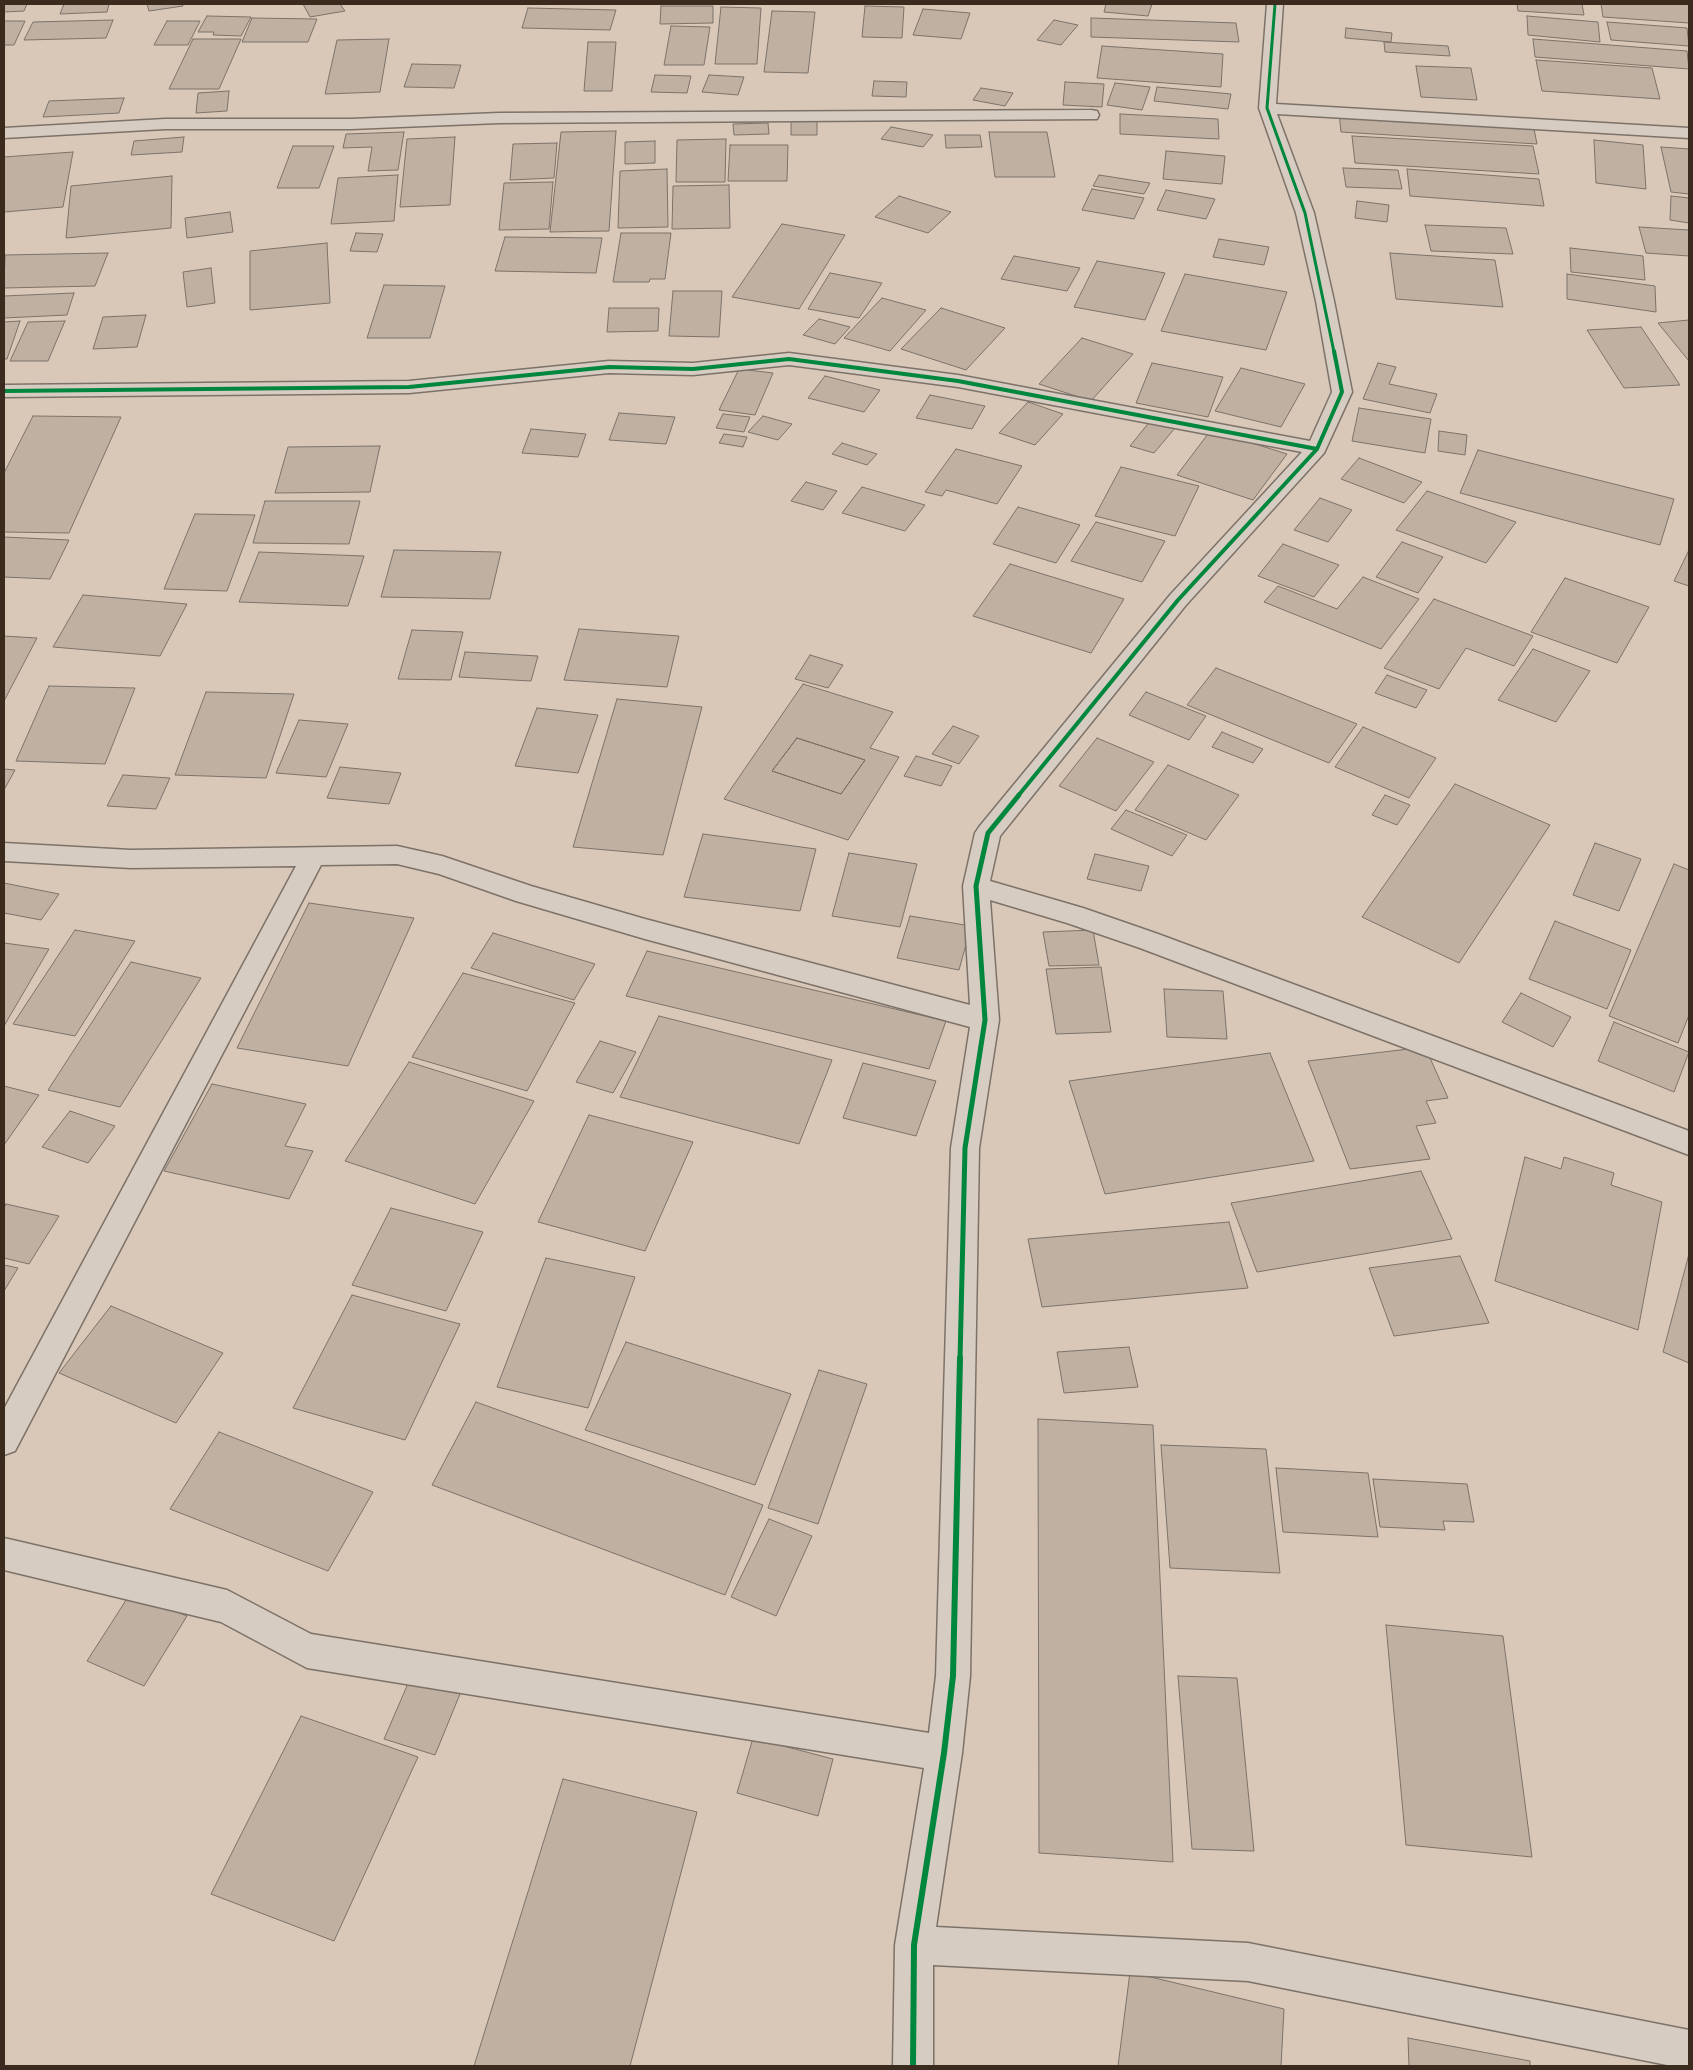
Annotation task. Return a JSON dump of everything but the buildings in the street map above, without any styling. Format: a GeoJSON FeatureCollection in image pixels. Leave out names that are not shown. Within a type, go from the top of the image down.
{"type":"FeatureCollection","features":[{"type":"Feature","properties":{"kind":"street"},"geometry":{"type":"LineString","coordinates":[[913,2066],[914,1946],[944,1753],[952,1676],[965,1148],[985,1020],[976,886],[988,833],[1178,600],[1316,449],[1342,392],[1325,301],[1305,213],[1267,108],[1275,4]]}},
{"type":"Feature","properties":{"kind":"street"},"geometry":{"type":"LineString","coordinates":[[1267,108],[1689,133]]}},
{"type":"Feature","properties":{"kind":"street"},"geometry":{"type":"LineString","coordinates":[[4,133],[165,124],[351,124],[499,118],[1091,114]]}},
{"type":"Feature","properties":{"kind":"street"},"geometry":{"type":"LineString","coordinates":[[4,391],[409,387],[609,367],[692,370],[789,359],[958,381],[1316,449]]}},
{"type":"Feature","properties":{"kind":"street"},"geometry":{"type":"LineString","coordinates":[[4,852],[131,859],[397,855],[442,865],[525,894],[645,930],[985,1020]]}},
{"type":"Feature","properties":{"kind":"street"},"geometry":{"type":"LineString","coordinates":[[4,1440],[312,857]]}},
{"type":"Feature","properties":{"kind":"street"},"geometry":{"type":"LineString","coordinates":[[976,886],[1074,915],[1149,941],[1689,1143]]}},
{"type":"Feature","properties":{"kind":"street"},"geometry":{"type":"LineString","coordinates":[[4,1554],[227,1607],[307,1651],[944,1753]]}},
{"type":"Feature","properties":{"kind":"street"},"geometry":{"type":"LineString","coordinates":[[914,1946],[1248,1962],[1689,2050]]}},
{"type":"Feature","properties":{"kind":"cycle path"},"geometry":{"type":"LineString","coordinates":[[913,2066],[914,1945],[944,1753],[953,1676],[965,1148],[985,1020],[976,886],[988,833],[1178,600],[1317,449],[1342,392],[1325,301],[1305,213],[1267,108],[1275,4]]}},
{"type":"Feature","properties":{"kind":"cycle path"},"geometry":{"type":"LineString","coordinates":[[4,391],[409,387],[609,367],[693,369],[789,359],[958,381],[1317,449]]}}]}
